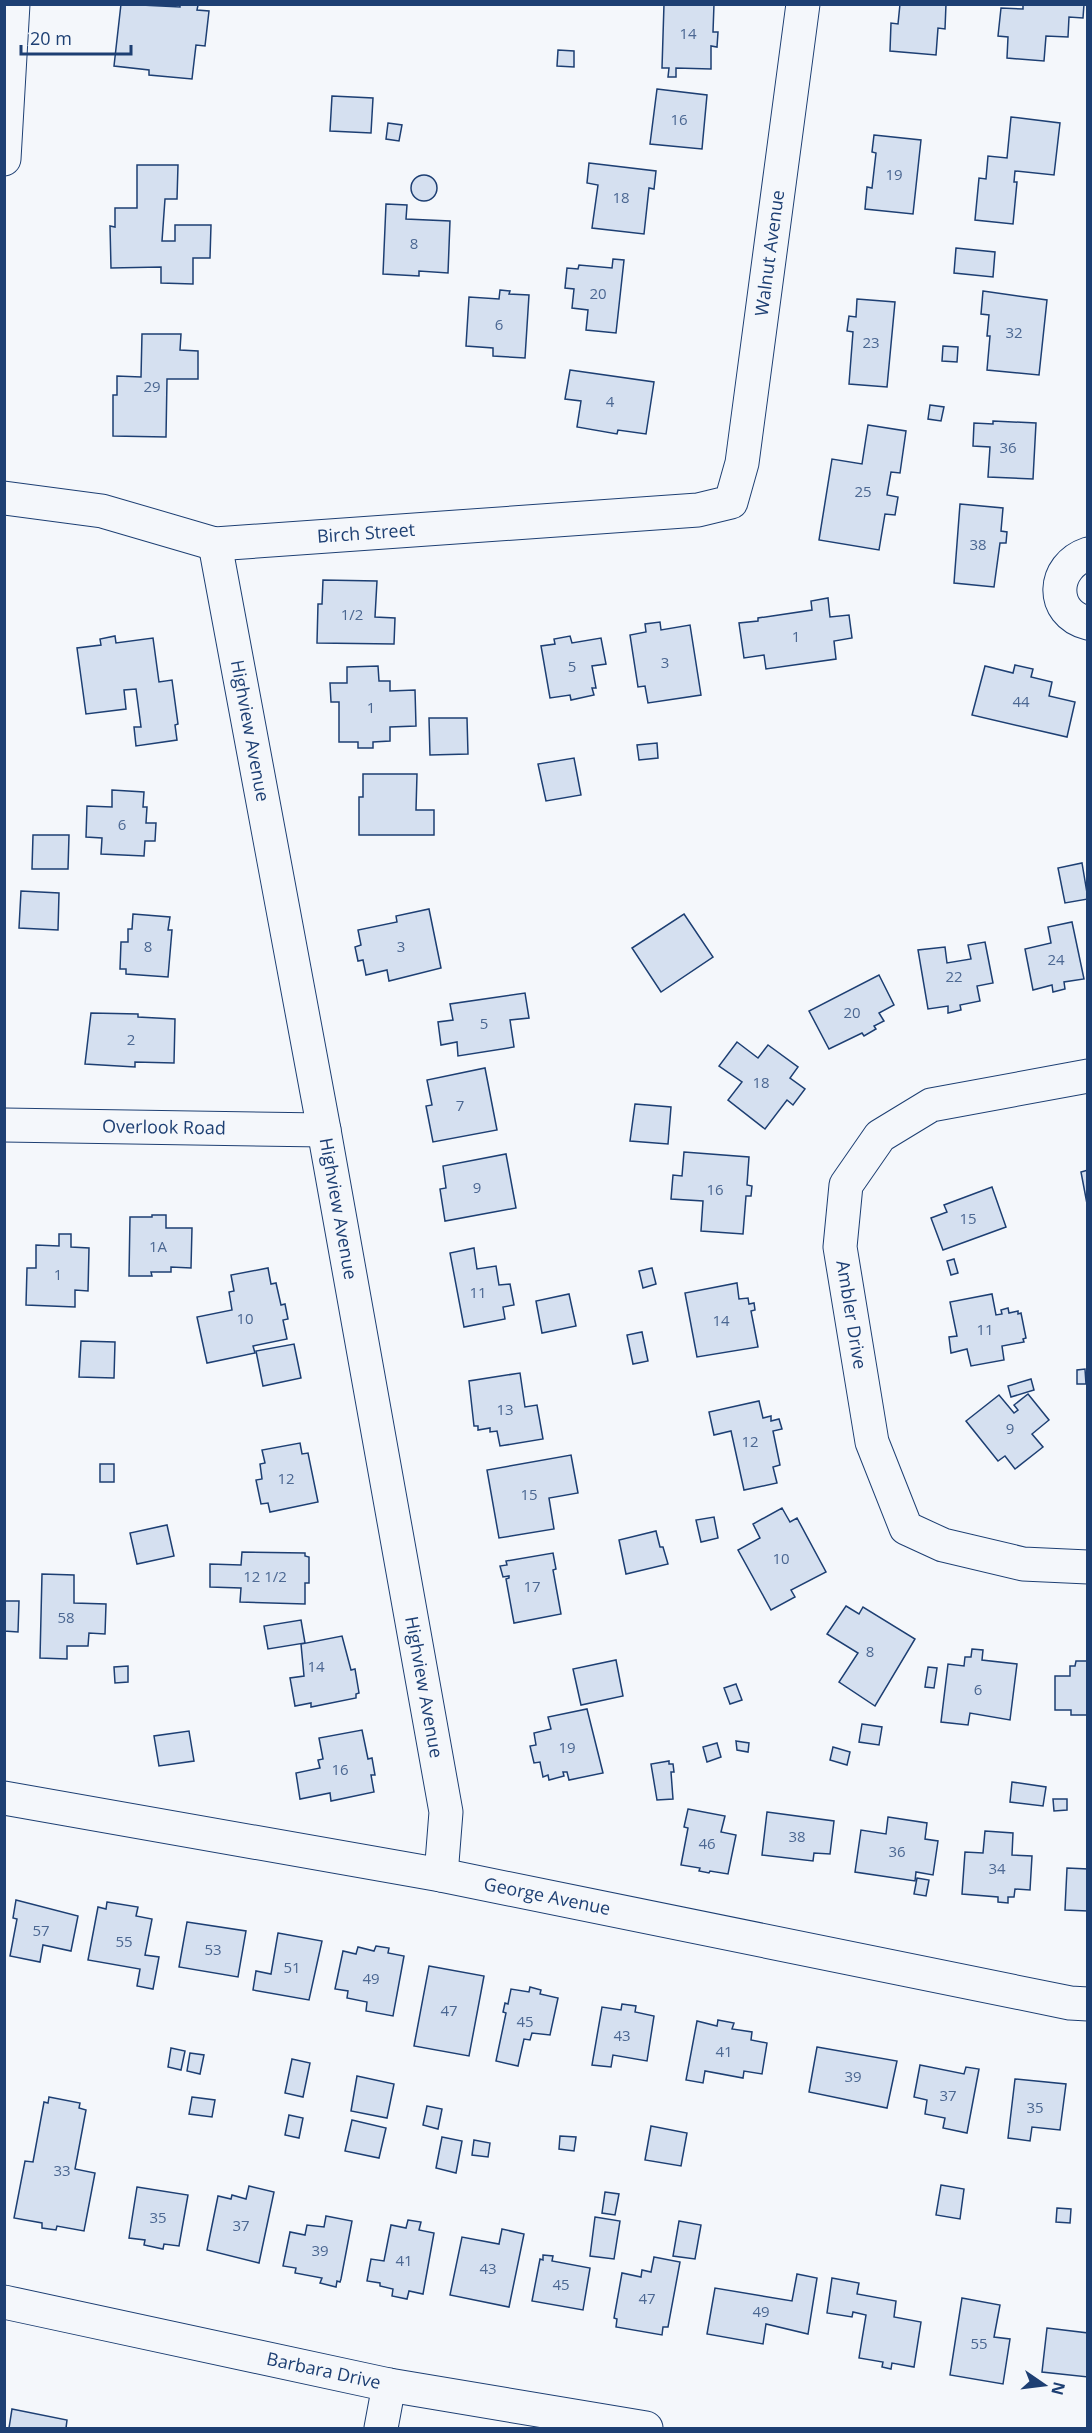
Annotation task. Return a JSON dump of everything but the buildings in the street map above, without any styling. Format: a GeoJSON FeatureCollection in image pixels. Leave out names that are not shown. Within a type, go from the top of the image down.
{"type":"FeatureCollection","features":[{"type":"Feature","properties":{"kind":"street"},"geometry":{"type":"LineString","coordinates":[[4,159],[12,4]]}},
{"type":"Feature","properties":{"kind":"street","name":"Walnut Avenue"},"geometry":{"type":"LineString","coordinates":[[731,502],[742,463],[803,4]]}},
{"type":"Feature","properties":{"kind":"street","name":"Birch Street"},"geometry":{"type":"LineString","coordinates":[[4,498],[102,511],[215,543],[698,510],[731,502]]}},
{"type":"Feature","properties":{"kind":"street","name":"Highview Avenue"},"geometry":{"type":"LineString","coordinates":[[215,543],[324,1130],[446,1812],[441,1875]]}},
{"type":"Feature","properties":{"kind":"street"},"geometry":{"type":"LineString","coordinates":[[1088,554],[1067,566],[1060,581],[1064,606],[1069,613],[1088,623]]}},
{"type":"Feature","properties":{"kind":"street","name":"Ambler Drive"},"geometry":{"type":"LineString","coordinates":[[1088,1076],[931,1105],[880,1136],[846,1185],[840,1246],[872,1442],[906,1528],[943,1545],[1023,1564],[1088,1567]]}},
{"type":"Feature","properties":{"kind":"street","name":"Overlook Road"},"geometry":{"type":"LineString","coordinates":[[4,1125],[324,1130]]}},
{"type":"Feature","properties":{"kind":"street","name":"George Avenue"},"geometry":{"type":"LineString","coordinates":[[4,1798],[441,1875],[1070,2003],[1088,2004]]}},
{"type":"Feature","properties":{"kind":"street","name":"Barbara Drive"},"geometry":{"type":"LineString","coordinates":[[4,2302],[389,2385],[646,2428]]}},
{"type":"Feature","properties":{"kind":"street"},"geometry":{"type":"LineString","coordinates":[[381,2428],[389,2385]]}}]}
